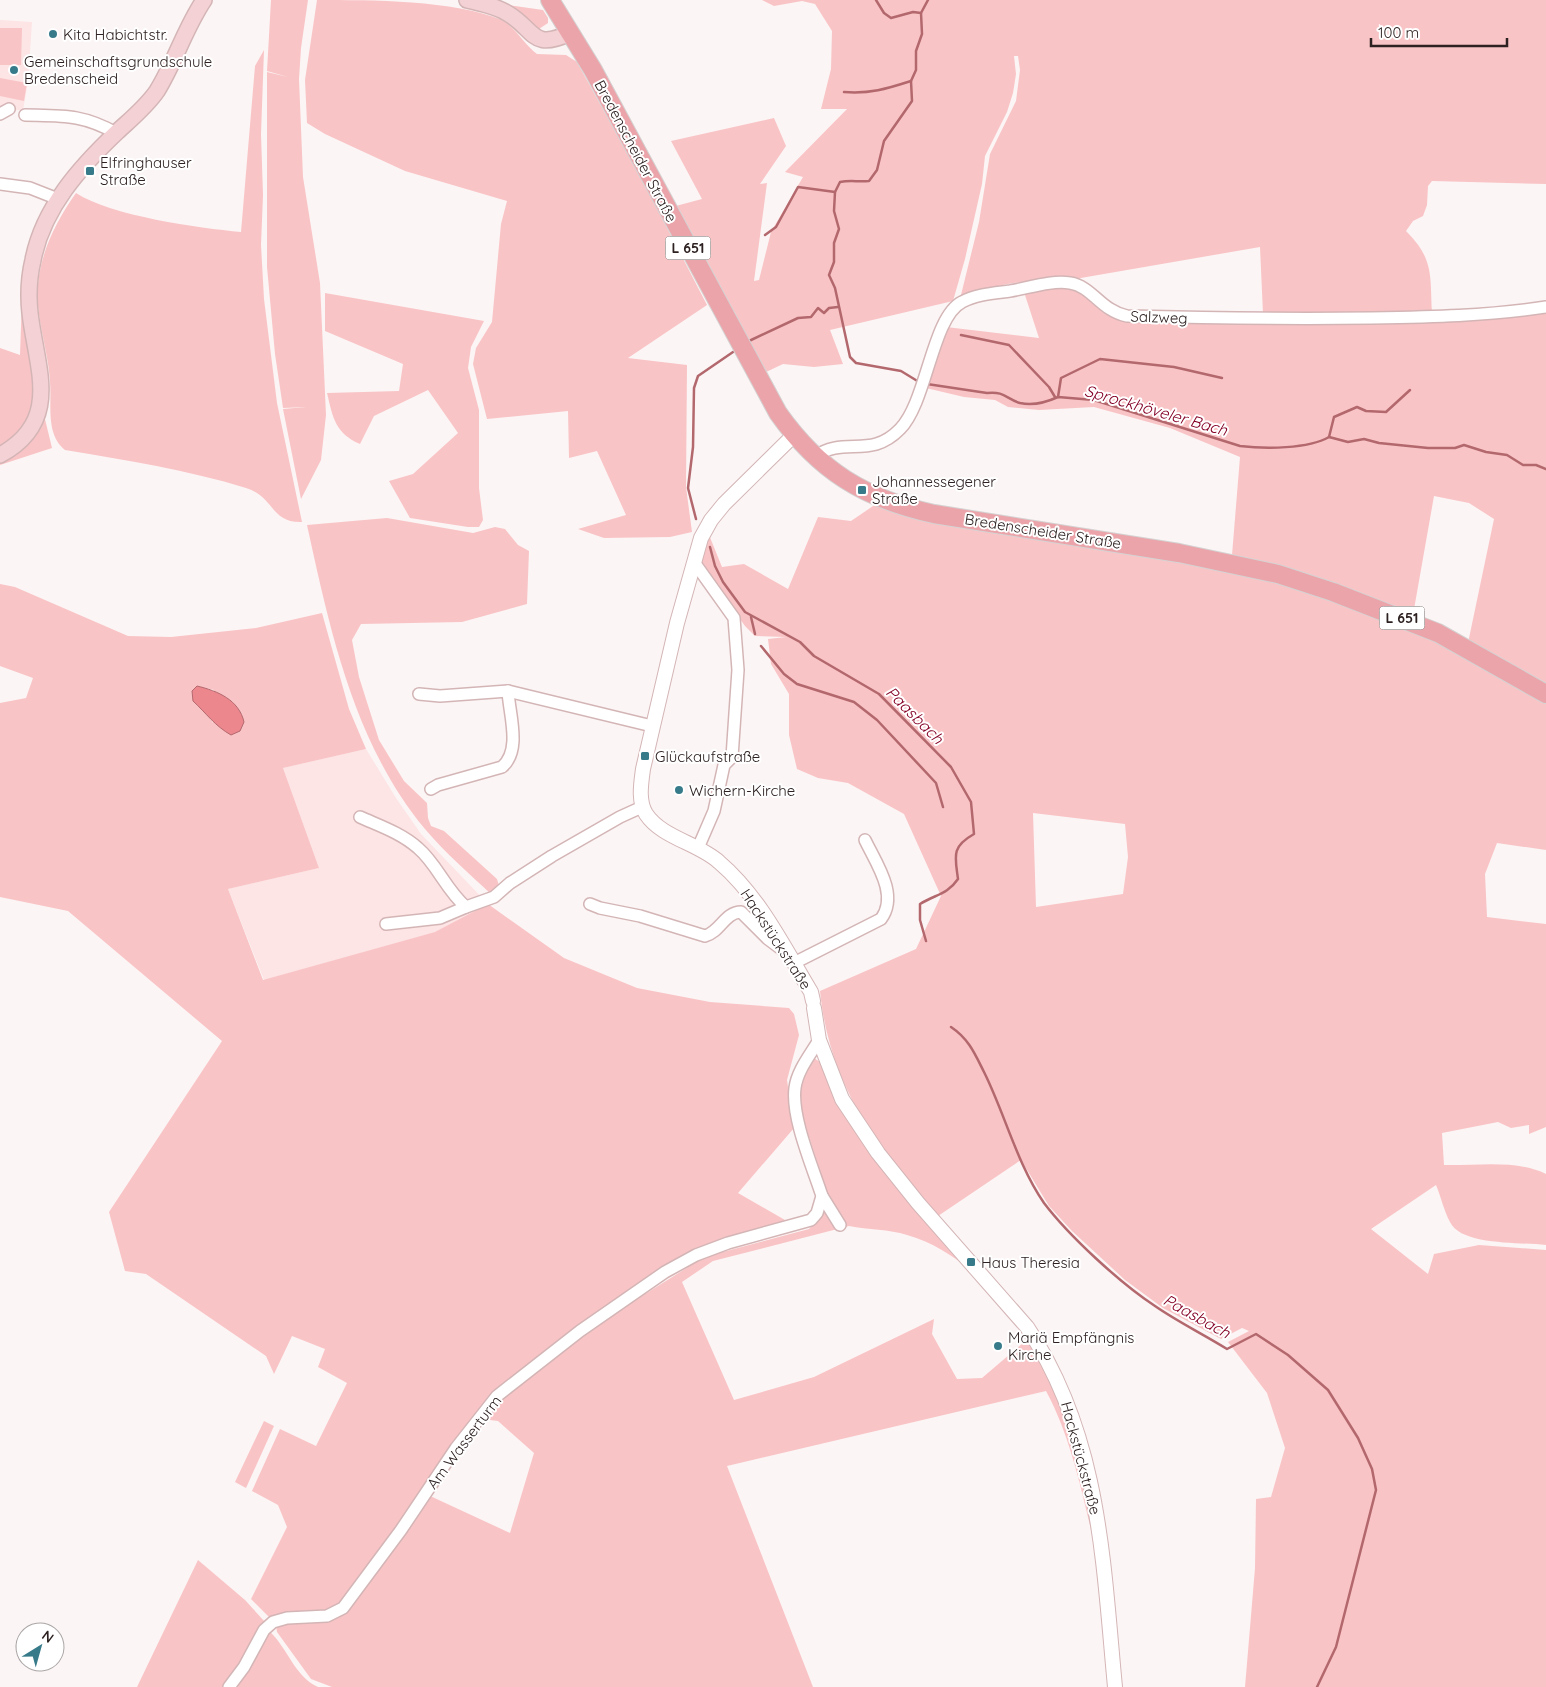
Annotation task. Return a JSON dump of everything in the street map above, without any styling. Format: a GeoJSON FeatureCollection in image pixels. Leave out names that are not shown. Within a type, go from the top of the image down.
{"type":"FeatureCollection","features":[{"type":"Feature","properties":{"kind":"main road"},"geometry":{"type":"LineString","coordinates":[[0,455],[22,439],[32,425],[40,408],[42,379],[30,312],[30,274],[42,229],[58,199],[76,176],[116,133],[144,107],[157,90],[204,0]]}},
{"type":"Feature","properties":{"kind":"main road"},"geometry":{"type":"LineString","coordinates":[[467,0],[508,13],[537,38],[555,40],[570,33]]}},
{"type":"Feature","properties":{"kind":"main road","name":"Bredenscheider Straße"},"geometry":{"type":"LineString","coordinates":[[550,0],[593,70],[767,395],[794,435],[814,456],[845,481],[862,490],[915,510],[1224,561],[1303,582],[1406,619],[1438,633],[1546,694]]}},
{"type":"Feature","properties":{"kind":"street"},"geometry":{"type":"LineString","coordinates":[[25,115],[74,116],[89,120],[116,133]]}},
{"type":"Feature","properties":{"kind":"street"},"geometry":{"type":"LineString","coordinates":[[0,184],[30,188],[58,199]]}},
{"type":"Feature","properties":{"kind":"street","name":"Salzweg"},"geometry":{"type":"LineString","coordinates":[[814,456],[825,449],[835,446],[866,447],[890,438],[910,416],[938,340],[949,316],[959,304],[975,297],[1060,282],[1080,286],[1111,311],[1127,316],[1267,320],[1409,317],[1516,312],[1546,307]]}},
{"type":"Feature","properties":{"kind":"street"},"geometry":{"type":"LineString","coordinates":[[386,924],[440,918],[494,897],[529,870],[560,850],[642,807],[640,790],[642,770],[677,623],[701,538],[716,513],[794,435]]}},
{"type":"Feature","properties":{"kind":"street"},"geometry":{"type":"LineString","coordinates":[[694,562],[734,618],[738,670],[732,757],[724,765],[714,811],[705,836],[698,848]]}},
{"type":"Feature","properties":{"kind":"street"},"geometry":{"type":"LineString","coordinates":[[419,694],[440,696],[508,691],[652,726]]}},
{"type":"Feature","properties":{"kind":"street"},"geometry":{"type":"LineString","coordinates":[[431,789],[446,782],[502,768],[510,761],[513,748],[508,691]]}},
{"type":"Feature","properties":{"kind":"street","name":"Hackstückstraße"},"geometry":{"type":"LineString","coordinates":[[642,807],[657,826],[718,861],[746,890],[811,992],[819,1040],[842,1099],[878,1153],[918,1204],[1027,1327],[1042,1350],[1068,1402],[1098,1517],[1115,1687]]}},
{"type":"Feature","properties":{"kind":"street"},"geometry":{"type":"LineString","coordinates":[[360,817],[399,835],[419,848],[447,888],[466,907]]}},
{"type":"Feature","properties":{"kind":"street"},"geometry":{"type":"LineString","coordinates":[[590,904],[600,908],[640,916],[704,936],[713,934],[729,916],[741,912],[791,959],[882,919],[888,910],[890,898],[865,840]]}},
{"type":"Feature","properties":{"kind":"street"},"geometry":{"type":"LineString","coordinates":[[819,1040],[800,1073],[795,1087],[794,1101],[796,1116],[822,1196],[840,1225]]}},
{"type":"Feature","properties":{"kind":"street","name":"Am Wasserturm"},"geometry":{"type":"LineString","coordinates":[[229,1687],[244,1667],[266,1627],[273,1622],[287,1618],[327,1616],[343,1608],[401,1530],[461,1442],[497,1396],[580,1331],[665,1272],[696,1255],[728,1243],[811,1220],[817,1213],[822,1196]]}},
{"type":"Feature","properties":{"kind":"shaded area"},"geometry":{"type":"Polygon","coordinates":[[[271,0],[308,0],[301,48],[299,79],[303,177],[320,283],[326,415],[321,460],[301,499],[283,409],[306,407],[283,408],[275,354],[267,267],[267,72],[288,77],[267,71],[271,0]]]}},
{"type":"Feature","properties":{"kind":"shaded area"},"geometry":{"type":"Polygon","coordinates":[[[317,0],[412,2],[460,8],[482,13],[507,23],[537,54],[566,55],[577,62],[647,189],[707,305],[628,358],[687,365],[686,487],[692,532],[670,537],[604,538],[578,529],[626,515],[597,451],[569,458],[568,411],[487,419],[473,364],[476,348],[492,322],[501,224],[507,201],[405,171],[325,134],[307,123],[305,80],[317,0]]]}},
{"type":"Feature","properties":{"kind":"shaded area"},"geometry":{"type":"Polygon","coordinates":[[[762,0],[1546,0],[1546,184],[1432,181],[1428,186],[1427,205],[1423,216],[1413,221],[1406,231],[1422,250],[1429,268],[1432,312],[1263,314],[1260,247],[1075,279],[1046,279],[1001,285],[960,299],[979,222],[990,154],[1016,101],[1020,70],[1018,56],[1014,56],[1016,74],[1013,93],[1007,112],[985,156],[982,184],[965,259],[953,301],[830,330],[843,364],[814,367],[783,364],[764,373],[672,207],[702,199],[671,141],[774,118],[786,146],[760,184],[767,183],[754,281],[759,280],[771,232],[803,177],[785,172],[847,109],[821,109],[831,69],[832,31],[815,4],[802,1],[774,6],[762,0]]]}},
{"type":"Feature","properties":{"kind":"shaded area"},"geometry":{"type":"Polygon","coordinates":[[[501,4],[543,10],[548,18],[548,23],[539,29],[501,4]]]}},
{"type":"Feature","properties":{"kind":"shaded area","name":"Gemeinschaftsgrundschule Bredenscheid"},"geometry":{"type":"Polygon","coordinates":[[[0,20],[32,22],[28,82],[23,110],[0,111],[0,20]]]}},
{"type":"Feature","properties":{"kind":"shaded area"},"geometry":{"type":"Polygon","coordinates":[[[0,28],[22,28],[21,65],[0,65],[0,28]]]}},
{"type":"Feature","properties":{"kind":"shaded area"},"geometry":{"type":"Polygon","coordinates":[[[264,50],[261,134],[263,195],[261,245],[264,299],[277,403],[302,522],[284,518],[262,497],[246,488],[179,471],[65,450],[54,436],[52,428],[49,374],[40,323],[38,281],[41,266],[51,235],[76,193],[111,208],[156,220],[241,232],[255,66],[264,50]]]}},
{"type":"Feature","properties":{"kind":"shaded area"},"geometry":{"type":"Polygon","coordinates":[[[0,78],[27,83],[24,101],[0,96],[0,78]]]}},
{"type":"Feature","properties":{"kind":"shaded area"},"geometry":{"type":"Polygon","coordinates":[[[1057,287],[1080,292],[1108,314],[1546,312],[1546,686],[1468,643],[1494,519],[1469,503],[1434,496],[1413,615],[1232,555],[1240,457],[1170,428],[1094,407],[1039,410],[1008,407],[995,400],[964,397],[926,388],[946,327],[1039,338],[1024,292],[1057,287]]]}},
{"type":"Feature","properties":{"kind":"shaded area"},"geometry":{"type":"Polygon","coordinates":[[[325,293],[484,321],[471,347],[468,368],[479,410],[479,488],[483,520],[479,527],[410,518],[389,481],[413,474],[458,433],[428,390],[374,416],[360,444],[345,435],[336,424],[327,393],[399,391],[403,364],[325,331],[325,293]]]}},
{"type":"Feature","properties":{"kind":"shaded area"},"geometry":{"type":"Polygon","coordinates":[[[22,299],[34,361],[35,393],[27,420],[18,432],[0,447],[0,348],[20,355],[22,299]]]}},
{"type":"Feature","properties":{"kind":"shaded area"},"geometry":{"type":"Polygon","coordinates":[[[44,415],[52,448],[0,465],[0,464],[44,415]]]}},
{"type":"Feature","properties":{"kind":"shaded area"},"geometry":{"type":"Polygon","coordinates":[[[876,504],[938,523],[1233,571],[1314,594],[1409,629],[1454,649],[1518,684],[1546,703],[1546,850],[1497,843],[1485,874],[1487,917],[1546,924],[1546,1127],[1529,1134],[1529,1125],[1511,1128],[1498,1122],[1442,1133],[1444,1165],[1496,1164],[1522,1166],[1546,1174],[1546,1245],[1479,1239],[1456,1230],[1446,1213],[1436,1185],[1371,1229],[1428,1274],[1434,1254],[1479,1245],[1546,1250],[1546,1687],[1245,1687],[1255,1568],[1256,1499],[1271,1497],[1285,1448],[1267,1393],[1228,1342],[1249,1331],[1242,1328],[1221,1339],[1163,1308],[1125,1280],[1072,1231],[1049,1206],[1021,1160],[938,1216],[895,1166],[876,1140],[845,1085],[834,1056],[825,1025],[820,991],[916,949],[941,896],[904,814],[848,783],[818,778],[797,769],[789,735],[789,694],[771,664],[768,639],[786,637],[755,636],[745,626],[699,563],[709,535],[722,567],[744,564],[788,589],[818,517],[851,521],[876,504]],[[1033,813],[1036,907],[1123,894],[1128,857],[1125,824],[1033,813]]]}},
{"type":"Feature","properties":{"kind":"shaded area"},"geometry":{"type":"Polygon","coordinates":[[[387,518],[473,533],[495,527],[505,529],[518,545],[529,551],[527,604],[462,622],[361,624],[352,640],[359,677],[379,740],[404,781],[427,803],[428,818],[431,826],[444,831],[497,879],[500,889],[493,896],[433,838],[400,796],[380,760],[363,723],[336,645],[307,525],[387,518]]]}},
{"type":"Feature","properties":{"kind":"shaded area"},"geometry":{"type":"Polygon","coordinates":[[[0,584],[15,587],[128,636],[171,637],[256,628],[322,613],[349,709],[366,749],[283,768],[319,868],[228,889],[263,980],[435,932],[488,904],[564,958],[637,988],[710,1002],[789,1008],[794,1014],[799,1035],[787,1080],[794,1128],[738,1193],[792,1224],[700,1249],[501,1387],[340,1606],[321,1612],[270,1618],[251,1599],[287,1527],[278,1505],[252,1491],[280,1429],[316,1446],[347,1383],[318,1367],[325,1349],[292,1336],[274,1374],[266,1356],[146,1274],[125,1271],[109,1212],[222,1041],[68,911],[0,897],[0,703],[26,698],[33,678],[0,666],[0,584]],[[197,686],[193,701],[208,713],[213,723],[214,690],[197,686]]]}},
{"type":"Feature","properties":{"kind":"shaded area"},"geometry":{"type":"Polygon","coordinates":[[[197,686],[220,694],[238,708],[244,722],[240,731],[231,735],[215,723],[193,701],[192,691],[197,686]]]}},
{"type":"Feature","properties":{"kind":"shaded area"},"geometry":{"type":"Polygon","coordinates":[[[366,749],[421,834],[488,904],[436,932],[264,980],[228,889],[319,868],[283,768],[366,749]]]}},
{"type":"Feature","properties":{"kind":"shaded area"},"geometry":{"type":"Polygon","coordinates":[[[814,1058],[820,1062],[834,1095],[975,1273],[943,1251],[917,1238],[900,1233],[849,1226],[713,1261],[682,1282],[734,1400],[814,1377],[934,1319],[932,1334],[957,1379],[982,1378],[1029,1338],[1051,1370],[1084,1477],[1097,1554],[1070,1450],[1046,1391],[727,1466],[813,1687],[332,1687],[311,1679],[277,1632],[276,1625],[341,1614],[428,1495],[510,1533],[534,1453],[498,1421],[482,1419],[495,1403],[588,1330],[704,1257],[809,1229],[821,1216],[828,1196],[802,1115],[800,1087],[814,1058]]]}},
{"type":"Feature","properties":{"kind":"shaded area"},"geometry":{"type":"Polygon","coordinates":[[[264,1421],[274,1426],[246,1488],[235,1482],[264,1421]]]}},
{"type":"Feature","properties":{"kind":"shaded area"},"geometry":{"type":"Polygon","coordinates":[[[198,1560],[245,1600],[265,1622],[225,1687],[137,1687],[198,1560]]]}},
{"type":"Feature","properties":{"kind":"shaded area"},"geometry":{"type":"Polygon","coordinates":[[[269,1631],[303,1676],[318,1687],[233,1687],[269,1631]]]}},
{"type":"Feature","properties":{"kind":"waterway","name":"Sprockhöveler Bach"},"geometry":{"type":"LineString","coordinates":[[876,0],[884,13],[891,18],[913,12],[921,13],[922,34],[916,51],[916,70],[911,81],[912,101],[884,141],[877,170],[869,181],[840,182],[835,192],[834,211],[839,229],[834,243],[834,262],[829,275],[835,288],[850,357],[856,363],[901,371],[919,382]]}},
{"type":"Feature","properties":{"kind":"waterway"},"geometry":{"type":"LineString","coordinates":[[921,13],[928,0]]}},
{"type":"Feature","properties":{"kind":"waterway"},"geometry":{"type":"LineString","coordinates":[[844,92],[878,90],[911,81]]}},
{"type":"Feature","properties":{"kind":"waterway"},"geometry":{"type":"LineString","coordinates":[[765,235],[776,227],[798,187],[835,192]]}},
{"type":"Feature","properties":{"kind":"waterway","name":"Paasbach"},"geometry":{"type":"LineString","coordinates":[[749,341],[798,318],[811,317],[818,308],[824,313],[829,308],[838,307]]}},
{"type":"Feature","properties":{"kind":"waterway"},"geometry":{"type":"LineString","coordinates":[[961,335],[1009,345],[1049,387],[1055,397]]}},
{"type":"Feature","properties":{"kind":"waterway","name":"Paasbach"},"geometry":{"type":"LineString","coordinates":[[696,519],[688,488],[693,447],[694,388],[698,376],[733,352]]}},
{"type":"Feature","properties":{"kind":"waterway"},"geometry":{"type":"LineString","coordinates":[[1058,397],[1061,378],[1100,359],[1174,367],[1222,378]]}},
{"type":"Feature","properties":{"kind":"waterway","name":"Sprockhöveler Bach"},"geometry":{"type":"LineString","coordinates":[[927,384],[998,393],[1025,404],[1040,403],[1058,397],[1094,400],[1240,446],[1262,448],[1298,446],[1329,437],[1348,442],[1364,439],[1379,443],[1428,448],[1455,448],[1464,445],[1486,452],[1507,455],[1523,465],[1536,465],[1546,469]]}},
{"type":"Feature","properties":{"kind":"waterway"},"geometry":{"type":"LineString","coordinates":[[1329,437],[1334,417],[1357,407],[1366,411],[1386,412],[1410,390]]}},
{"type":"Feature","properties":{"kind":"waterway","name":"Paasbach"},"geometry":{"type":"LineString","coordinates":[[710,547],[715,566],[723,582],[745,612],[800,642],[814,656],[879,694],[951,767],[971,802],[974,834],[961,843],[956,853],[958,879],[950,888],[920,904],[920,920],[926,941]]}},
{"type":"Feature","properties":{"kind":"waterway"},"geometry":{"type":"LineString","coordinates":[[751,617],[755,634]]}},
{"type":"Feature","properties":{"kind":"waterway"},"geometry":{"type":"LineString","coordinates":[[761,646],[784,674],[797,684],[854,702],[877,720],[936,783],[943,807]]}},
{"type":"Feature","properties":{"kind":"waterway","name":"Paasbach"},"geometry":{"type":"LineString","coordinates":[[951,1027],[967,1042],[978,1059],[992,1088],[1026,1172],[1044,1203],[1067,1230],[1111,1272],[1141,1296],[1227,1349],[1256,1334],[1288,1355],[1328,1390],[1358,1438],[1372,1469],[1376,1490],[1336,1647],[1317,1687]]}},
{"type":"Feature","properties":{"kind":"place","name":"Kita Habichtstr."},"geometry":{"type":"Point","coordinates":[53,34]}},
{"type":"Feature","properties":{"kind":"place","name":"Gemeinschaftsgrundschule Bredenscheid"},"geometry":{"type":"Point","coordinates":[14,70]}},
{"type":"Feature","properties":{"kind":"place","name":"Elfringhauser Straße"},"geometry":{"type":"Point","coordinates":[90,171]}},
{"type":"Feature","properties":{"kind":"place","name":"Johannessegener Straße"},"geometry":{"type":"Point","coordinates":[862,490]}},
{"type":"Feature","properties":{"kind":"place","name":"Glückaufstraße"},"geometry":{"type":"Point","coordinates":[645,756]}},
{"type":"Feature","properties":{"kind":"place","name":"Wichern-Kirche"},"geometry":{"type":"Point","coordinates":[679,790]}},
{"type":"Feature","properties":{"kind":"place","name":"Haus Theresia"},"geometry":{"type":"Point","coordinates":[971,1262]}},
{"type":"Feature","properties":{"kind":"place","name":"Mariä Empfängnis Kirche"},"geometry":{"type":"Point","coordinates":[998,1346]}}]}
